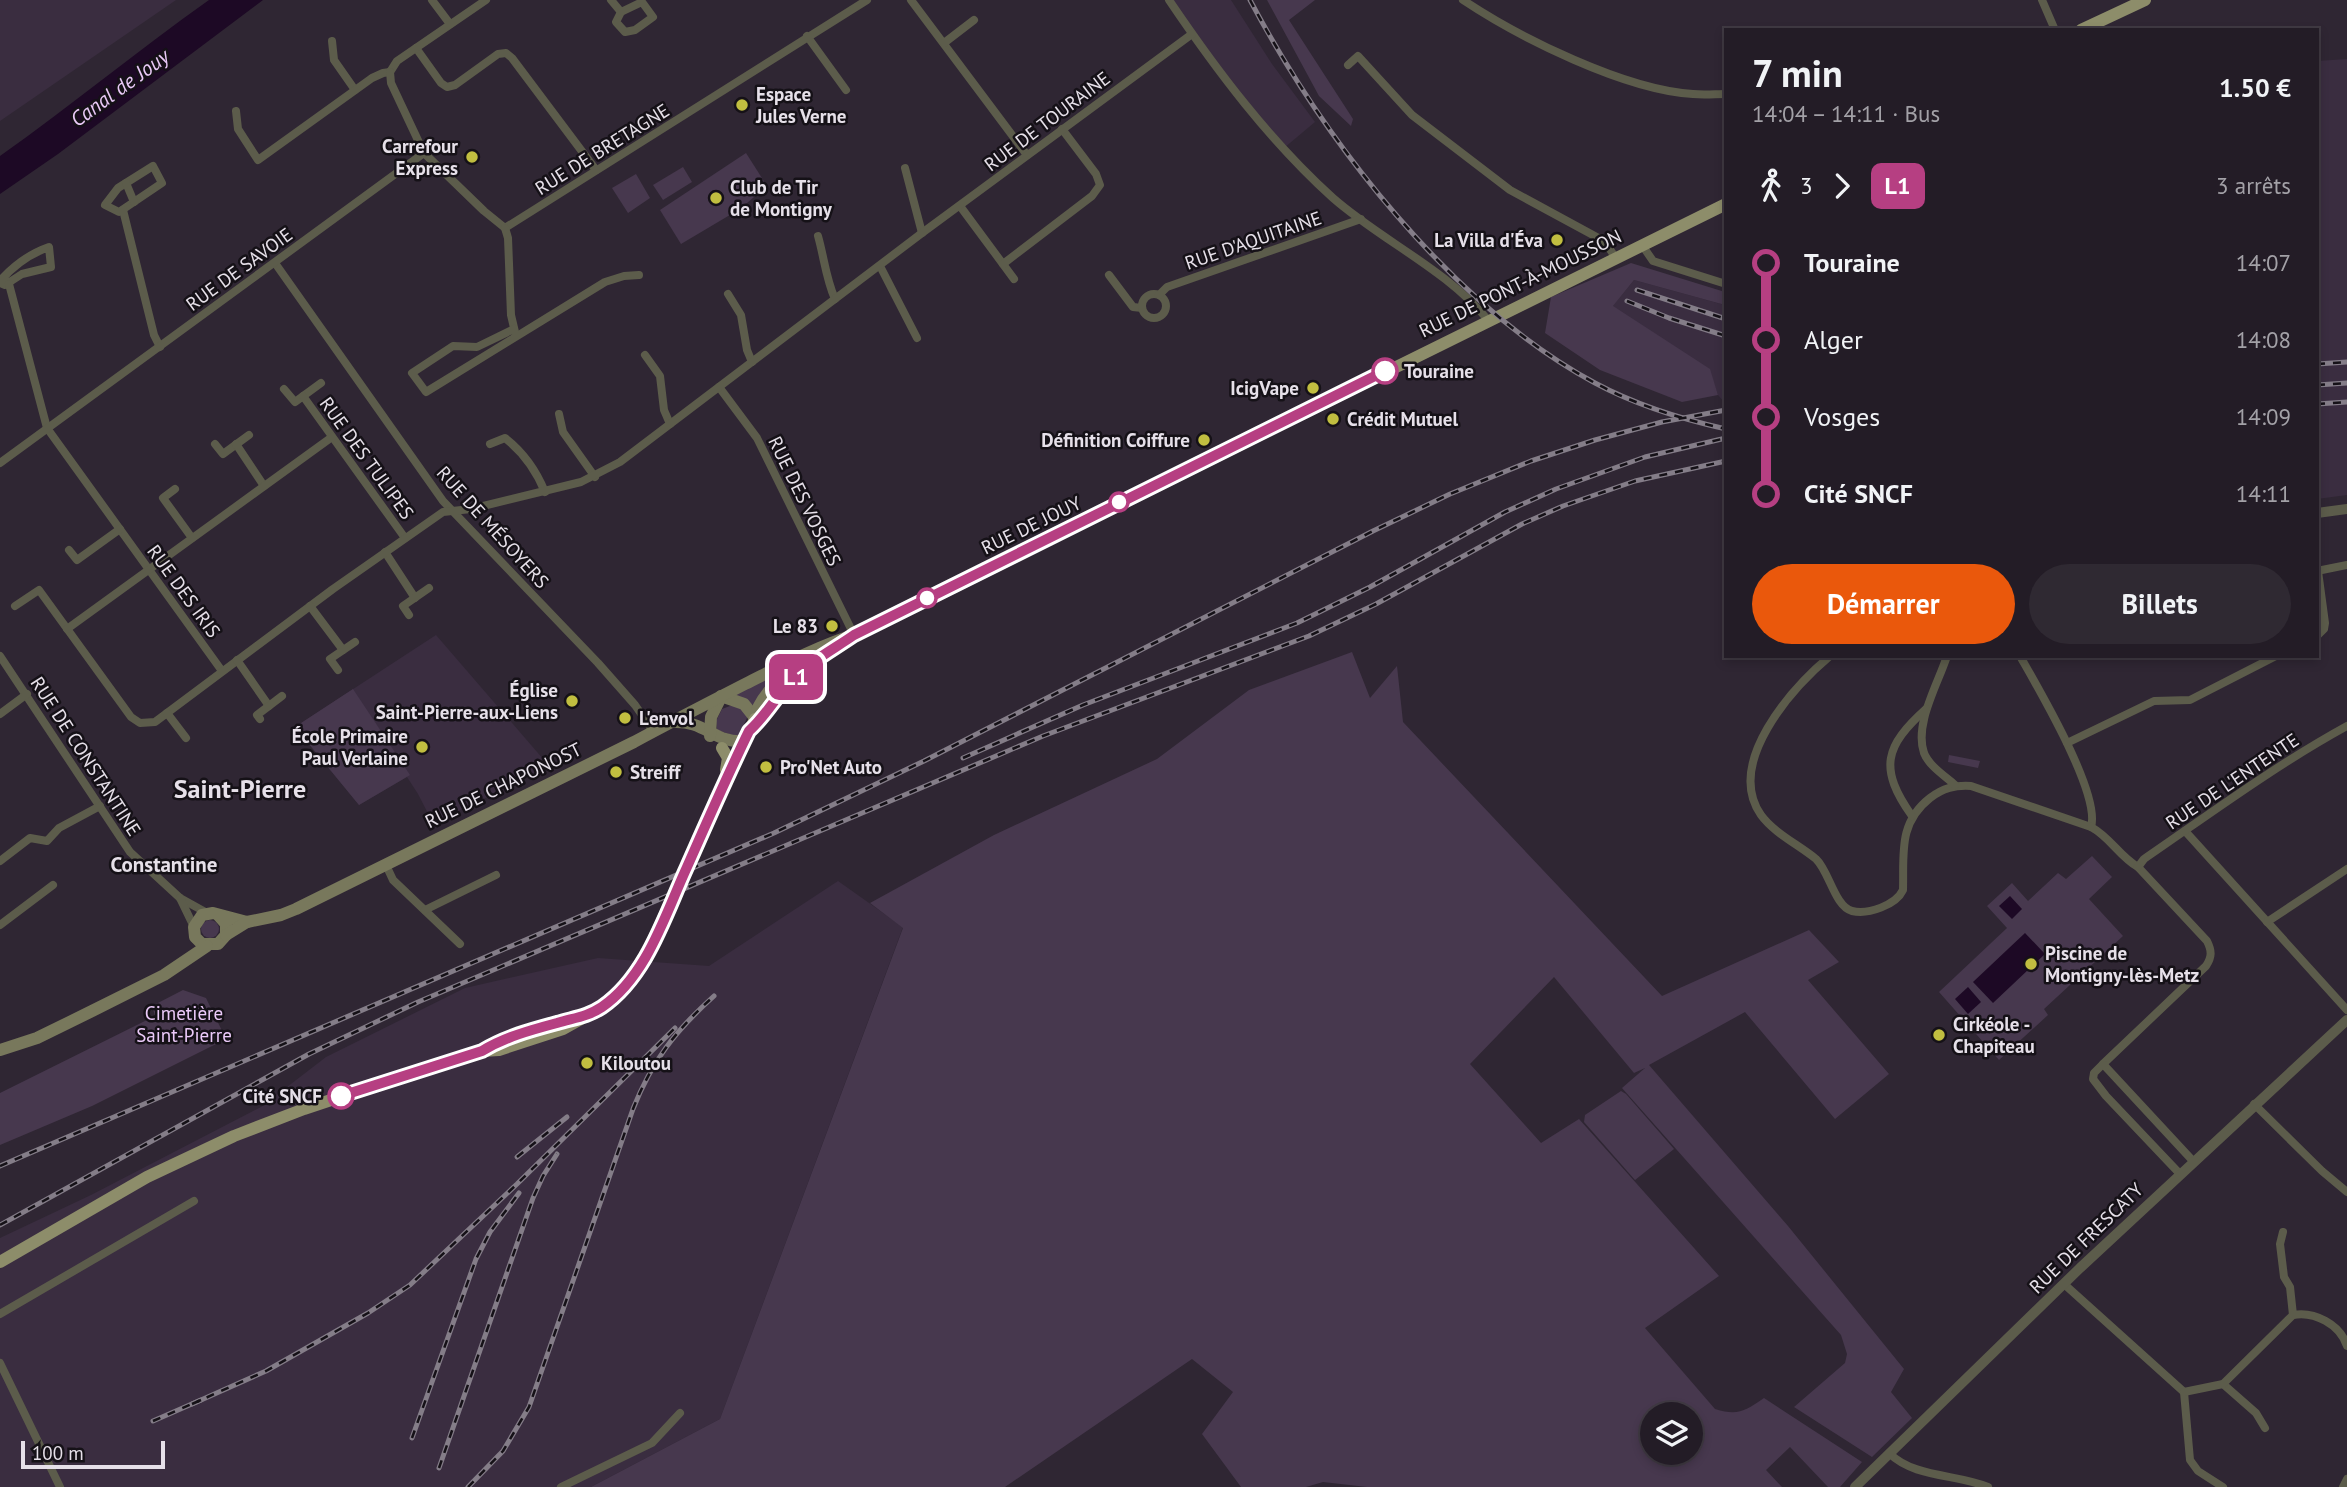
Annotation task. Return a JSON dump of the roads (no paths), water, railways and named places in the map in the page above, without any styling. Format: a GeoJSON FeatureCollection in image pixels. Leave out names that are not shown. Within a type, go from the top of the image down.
{"type":"FeatureCollection","features":[{"type":"Feature","properties":{"kind":"main road"},"geometry":{"type":"LineString","coordinates":[[2096,27],[2145,0]]}},
{"type":"Feature","properties":{"kind":"main road","name":"RUE DE PONT-À-MOUSSON"},"geometry":{"type":"LineString","coordinates":[[1332,397],[1724,205]]}},
{"type":"Feature","properties":{"kind":"main road","name":"RUE DE JOUY"},"geometry":{"type":"LineString","coordinates":[[771,671],[821,645],[854,635],[1332,397]]}},
{"type":"Feature","properties":{"kind":"main road"},"geometry":{"type":"LineString","coordinates":[[671,723],[698,725],[730,742],[747,736],[793,679],[854,635]]}},
{"type":"Feature","properties":{"kind":"main road","name":"RUE DE JOUY"},"geometry":{"type":"LineString","coordinates":[[0,1262],[109,1197],[211,1146],[316,1105],[482,1051],[497,1042],[560,1022],[579,1019],[604,1006],[625,986],[648,951],[755,719],[756,709],[793,667],[821,645]]}},
{"type":"Feature","properties":{"kind":"main road","name":"RUE DE CHAPONOST"},"geometry":{"type":"LineString","coordinates":[[226,935],[247,922],[288,912],[386,865],[771,671]]}},
{"type":"Feature","properties":{"kind":"main road"},"geometry":{"type":"LineString","coordinates":[[715,805],[728,758],[710,733],[711,717],[721,696],[744,704],[755,719]]}},
{"type":"Feature","properties":{"kind":"main road"},"geometry":{"type":"LineString","coordinates":[[0,1050],[37,1038],[164,975],[207,946],[218,944],[226,935],[226,924],[213,914],[198,918],[190,950],[184,961]]}},
{"type":"Feature","properties":{"kind":"main road","name":"RUE DE CHAPONOST"},"geometry":{"type":"LineString","coordinates":[[213,914],[247,922]]}},
{"type":"Feature","properties":{"kind":"main road"},"geometry":{"type":"LineString","coordinates":[[194,930],[198,941],[207,946]]}},
{"type":"Feature","properties":{"kind":"street"},"geometry":{"type":"LineString","coordinates":[[432,0],[450,24]]}},
{"type":"Feature","properties":{"kind":"street"},"geometry":{"type":"LineString","coordinates":[[486,0],[397,61],[390,72],[391,83],[424,153],[505,228],[515,332]]}},
{"type":"Feature","properties":{"kind":"street"},"geometry":{"type":"LineString","coordinates":[[611,0],[621,12]]}},
{"type":"Feature","properties":{"kind":"street","name":"RUE DE BRETAGNE"},"geometry":{"type":"LineString","coordinates":[[505,228],[867,0]]}},
{"type":"Feature","properties":{"kind":"street"},"geometry":{"type":"LineString","coordinates":[[911,0],[1027,155]]}},
{"type":"Feature","properties":{"kind":"street"},"geometry":{"type":"LineString","coordinates":[[1169,0],[1244,105],[1317,182],[1361,219],[1454,285],[1488,320]]}},
{"type":"Feature","properties":{"kind":"street"},"geometry":{"type":"LineString","coordinates":[[1463,0],[1518,33],[1600,70],[1672,91],[1724,94]]}},
{"type":"Feature","properties":{"kind":"street"},"geometry":{"type":"LineString","coordinates":[[2042,0],[2054,28]]}},
{"type":"Feature","properties":{"kind":"street"},"geometry":{"type":"LineString","coordinates":[[944,43],[974,20]]}},
{"type":"Feature","properties":{"kind":"street","name":"RUE DE TOURAINE"},"geometry":{"type":"LineString","coordinates":[[67,629],[131,718],[143,724],[153,723],[310,606],[443,512],[471,509],[545,492],[595,477],[620,462],[922,233],[1192,34]]}},
{"type":"Feature","properties":{"kind":"street"},"geometry":{"type":"LineString","coordinates":[[807,36],[846,90]]}},
{"type":"Feature","properties":{"kind":"street"},"geometry":{"type":"LineString","coordinates":[[332,41],[334,60],[355,90]]}},
{"type":"Feature","properties":{"kind":"street"},"geometry":{"type":"LineString","coordinates":[[416,48],[447,87],[455,85],[498,54],[506,53],[596,170]]}},
{"type":"Feature","properties":{"kind":"street"},"geometry":{"type":"LineString","coordinates":[[1348,65],[1358,56],[1412,115],[1510,190],[1604,241],[1616,258]]}},
{"type":"Feature","properties":{"kind":"street"},"geometry":{"type":"LineString","coordinates":[[236,111],[238,129],[258,160],[355,90],[378,75],[390,72]]}},
{"type":"Feature","properties":{"kind":"street"},"geometry":{"type":"LineString","coordinates":[[1003,264],[1092,195],[1100,185],[1096,174],[1062,129]]}},
{"type":"Feature","properties":{"kind":"street","name":"RUE DE SAVOIE"},"geometry":{"type":"LineString","coordinates":[[0,463],[424,153]]}},
{"type":"Feature","properties":{"kind":"street"},"geometry":{"type":"LineString","coordinates":[[153,166],[162,183],[119,212],[105,205],[118,188],[126,183],[153,166]]}},
{"type":"Feature","properties":{"kind":"street"},"geometry":{"type":"LineString","coordinates":[[905,168],[922,233]]}},
{"type":"Feature","properties":{"kind":"street"},"geometry":{"type":"LineString","coordinates":[[126,183],[134,202]]}},
{"type":"Feature","properties":{"kind":"street"},"geometry":{"type":"LineString","coordinates":[[960,206],[1014,279]]}},
{"type":"Feature","properties":{"kind":"street"},"geometry":{"type":"LineString","coordinates":[[123,210],[154,335],[160,347]]}},
{"type":"Feature","properties":{"kind":"street","name":"RUE D'AQUITAINE"},"geometry":{"type":"LineString","coordinates":[[1142,308],[1146,297],[1159,295],[1167,286],[1361,219]]}},
{"type":"Feature","properties":{"kind":"street"},"geometry":{"type":"LineString","coordinates":[[818,236],[835,299]]}},
{"type":"Feature","properties":{"kind":"street"},"geometry":{"type":"LineString","coordinates":[[1642,244],[1653,261],[1724,283]]}},
{"type":"Feature","properties":{"kind":"street"},"geometry":{"type":"LineString","coordinates":[[50,247],[51,267],[3,282],[18,263],[50,247]]}},
{"type":"Feature","properties":{"kind":"street","name":"RUE DE MÉSOYERS"},"geometry":{"type":"LineString","coordinates":[[275,263],[453,511],[598,663],[635,705],[653,731]]}},
{"type":"Feature","properties":{"kind":"street"},"geometry":{"type":"LineString","coordinates":[[880,265],[917,338]]}},
{"type":"Feature","properties":{"kind":"street"},"geometry":{"type":"LineString","coordinates":[[515,332],[477,347],[453,345],[412,373],[426,392],[515,332],[605,282],[639,275]]}},
{"type":"Feature","properties":{"kind":"street"},"geometry":{"type":"LineString","coordinates":[[1109,275],[1133,307],[1142,308],[1148,317],[1161,317],[1166,307],[1165,300],[1159,295]]}},
{"type":"Feature","properties":{"kind":"street"},"geometry":{"type":"LineString","coordinates":[[3,282],[47,428]]}},
{"type":"Feature","properties":{"kind":"street"},"geometry":{"type":"LineString","coordinates":[[728,293],[741,316],[752,362]]}},
{"type":"Feature","properties":{"kind":"street"},"geometry":{"type":"LineString","coordinates":[[477,347],[485,354]]}},
{"type":"Feature","properties":{"kind":"street"},"geometry":{"type":"LineString","coordinates":[[645,355],[660,376],[664,410],[670,424]]}},
{"type":"Feature","properties":{"kind":"street","name":"RUE DES TULIPES"},"geometry":{"type":"LineString","coordinates":[[284,389],[295,402],[321,383]]}},
{"type":"Feature","properties":{"kind":"street","name":"RUE DES VOSGES"},"geometry":{"type":"LineString","coordinates":[[719,387],[757,438],[854,635]]}},
{"type":"Feature","properties":{"kind":"street","name":"RUE DES TULIPES"},"geometry":{"type":"LineString","coordinates":[[303,396],[405,538]]}},
{"type":"Feature","properties":{"kind":"street"},"geometry":{"type":"LineString","coordinates":[[559,414],[563,432],[595,477]]}},
{"type":"Feature","properties":{"kind":"street","name":"RUE DES IRIS"},"geometry":{"type":"LineString","coordinates":[[47,428],[222,671]]}},
{"type":"Feature","properties":{"kind":"street"},"geometry":{"type":"LineString","coordinates":[[215,444],[223,454],[249,435]]}},
{"type":"Feature","properties":{"kind":"street"},"geometry":{"type":"LineString","coordinates":[[15,606],[39,590],[67,629],[332,437]]}},
{"type":"Feature","properties":{"kind":"street"},"geometry":{"type":"LineString","coordinates":[[490,444],[505,438],[519,449],[539,476],[545,492]]}},
{"type":"Feature","properties":{"kind":"street"},"geometry":{"type":"LineString","coordinates":[[236,444],[264,486]]}},
{"type":"Feature","properties":{"kind":"street"},"geometry":{"type":"LineString","coordinates":[[174,489],[163,498],[192,538]]}},
{"type":"Feature","properties":{"kind":"street"},"geometry":{"type":"LineString","coordinates":[[2319,513],[2347,509]]}},
{"type":"Feature","properties":{"kind":"street"},"geometry":{"type":"LineString","coordinates":[[69,550],[77,561],[120,529]]}},
{"type":"Feature","properties":{"kind":"street"},"geometry":{"type":"LineString","coordinates":[[385,552],[415,598]]}},
{"type":"Feature","properties":{"kind":"street"},"geometry":{"type":"LineString","coordinates":[[2319,571],[2347,565]]}},
{"type":"Feature","properties":{"kind":"street"},"geometry":{"type":"LineString","coordinates":[[2319,584],[2325,622],[2324,629],[2319,634]]}},
{"type":"Feature","properties":{"kind":"street"},"geometry":{"type":"LineString","coordinates":[[409,615],[403,606],[429,588]]}},
{"type":"Feature","properties":{"kind":"street"},"geometry":{"type":"LineString","coordinates":[[310,606],[343,650]]}},
{"type":"Feature","properties":{"kind":"street"},"geometry":{"type":"LineString","coordinates":[[338,670],[330,659],[355,642]]}},
{"type":"Feature","properties":{"kind":"street","name":"RUE DE CONSTANTINE"},"geometry":{"type":"LineString","coordinates":[[0,657],[136,859],[180,898],[213,914]]}},
{"type":"Feature","properties":{"kind":"street"},"geometry":{"type":"LineString","coordinates":[[1828,658],[1787,700],[1758,746],[1750,790],[1763,818],[1818,861],[1843,906],[1850,911],[1861,911],[1890,905],[1899,899],[1903,890],[1905,831],[1912,816],[1938,792],[1955,785],[1971,786],[2091,827],[2104,834],[2207,941],[2211,958],[2206,966],[2103,1064],[2094,1073],[2093,1079],[2180,1174]]}},
{"type":"Feature","properties":{"kind":"street"},"geometry":{"type":"LineString","coordinates":[[1946,658],[1926,709],[1923,741],[1924,753],[1934,767],[1955,785]]}},
{"type":"Feature","properties":{"kind":"street"},"geometry":{"type":"LineString","coordinates":[[2021,658],[2067,743],[2093,809],[2091,827]]}},
{"type":"Feature","properties":{"kind":"street"},"geometry":{"type":"LineString","coordinates":[[2067,743],[2154,701],[2190,700],[2272,658]]}},
{"type":"Feature","properties":{"kind":"street"},"geometry":{"type":"LineString","coordinates":[[237,660],[269,705]]}},
{"type":"Feature","properties":{"kind":"street"},"geometry":{"type":"LineString","coordinates":[[0,715],[27,694]]}},
{"type":"Feature","properties":{"kind":"street"},"geometry":{"type":"LineString","coordinates":[[260,719],[257,715],[282,696]]}},
{"type":"Feature","properties":{"kind":"street"},"geometry":{"type":"LineString","coordinates":[[1912,816],[1889,770],[1889,755],[1897,739],[1926,709]]}},
{"type":"Feature","properties":{"kind":"street"},"geometry":{"type":"LineString","coordinates":[[167,713],[186,738]]}},
{"type":"Feature","properties":{"kind":"street","name":"RUE DE L'ENTENTE"},"geometry":{"type":"LineString","coordinates":[[2138,867],[2144,859],[2307,748],[2347,726]]}},
{"type":"Feature","properties":{"kind":"street"},"geometry":{"type":"LineString","coordinates":[[0,860],[30,838],[47,841],[59,828],[100,806]]}},
{"type":"Feature","properties":{"kind":"street"},"geometry":{"type":"LineString","coordinates":[[2185,831],[2347,1010]]}},
{"type":"Feature","properties":{"kind":"street"},"geometry":{"type":"LineString","coordinates":[[386,865],[393,880],[460,944]]}},
{"type":"Feature","properties":{"kind":"street"},"geometry":{"type":"LineString","coordinates":[[2267,922],[2347,869]]}},
{"type":"Feature","properties":{"kind":"street"},"geometry":{"type":"LineString","coordinates":[[425,909],[496,875]]}},
{"type":"Feature","properties":{"kind":"street"},"geometry":{"type":"LineString","coordinates":[[0,925],[53,885]]}},
{"type":"Feature","properties":{"kind":"street","name":"RUE DE CONSTANTINE"},"geometry":{"type":"LineString","coordinates":[[180,898],[194,930]]}},
{"type":"Feature","properties":{"kind":"street","name":"RUE DE FRESCATY"},"geometry":{"type":"LineString","coordinates":[[1855,1487],[2193,1161],[2347,1020]]}},
{"type":"Feature","properties":{"kind":"street"},"geometry":{"type":"LineString","coordinates":[[2103,1064],[2193,1161]]}},
{"type":"Feature","properties":{"kind":"street"},"geometry":{"type":"LineString","coordinates":[[2254,1104],[2347,1192]]}},
{"type":"Feature","properties":{"kind":"street"},"geometry":{"type":"LineString","coordinates":[[0,1314],[194,1200]]}},
{"type":"Feature","properties":{"kind":"street"},"geometry":{"type":"LineString","coordinates":[[2283,1232],[2280,1244],[2293,1315]]}},
{"type":"Feature","properties":{"kind":"street"},"geometry":{"type":"LineString","coordinates":[[2064,1284],[2184,1392],[2190,1460],[2197,1471],[2224,1487]]}},
{"type":"Feature","properties":{"kind":"street"},"geometry":{"type":"LineString","coordinates":[[2184,1392],[2223,1384],[2293,1315],[2308,1313],[2321,1318],[2340,1332],[2347,1346]]}},
{"type":"Feature","properties":{"kind":"street"},"geometry":{"type":"LineString","coordinates":[[0,1363],[60,1487]]}},
{"type":"Feature","properties":{"kind":"street"},"geometry":{"type":"LineString","coordinates":[[2223,1384],[2256,1413],[2265,1428]]}},
{"type":"Feature","properties":{"kind":"street"},"geometry":{"type":"LineString","coordinates":[[561,1487],[652,1443],[680,1413]]}},
{"type":"Feature","properties":{"kind":"street"},"geometry":{"type":"LineString","coordinates":[[1889,1453],[1905,1466],[1988,1487]]}},
{"type":"Feature","properties":{"kind":"street"},"geometry":{"type":"LineString","coordinates":[[2343,1487],[2347,1479]]}},
{"type":"Feature","properties":{"kind":"water","name":"Canal de Jouy"},"geometry":{"type":"Polygon","coordinates":[[[209,0],[263,0],[58,154],[0,194],[0,156],[209,0]]]}},
{"type":"Feature","properties":{"kind":"water"},"geometry":{"type":"Polygon","coordinates":[[[2010,896],[2022,909],[2012,919],[1999,906],[2010,896]]]}},
{"type":"Feature","properties":{"kind":"water"},"geometry":{"type":"Polygon","coordinates":[[[2025,933],[2045,954],[1993,1003],[1973,982],[2025,933]]]}},
{"type":"Feature","properties":{"kind":"water"},"geometry":{"type":"Polygon","coordinates":[[[1968,987],[1981,1002],[1968,1014],[1955,999],[1968,987]]]}},
{"type":"Feature","properties":{"kind":"railway"},"geometry":{"type":"LineString","coordinates":[[1250,0],[1316,109],[1355,163],[1397,216],[1443,265],[1491,310],[1542,350],[1595,383],[1659,410],[1724,429]]}},
{"type":"Feature","properties":{"kind":"railway"},"geometry":{"type":"LineString","coordinates":[[1637,290],[1724,318]]}},
{"type":"Feature","properties":{"kind":"railway"},"geometry":{"type":"LineString","coordinates":[[1627,301],[1724,335]]}},
{"type":"Feature","properties":{"kind":"railway"},"geometry":{"type":"LineString","coordinates":[[2319,364],[2347,362]]}},
{"type":"Feature","properties":{"kind":"railway"},"geometry":{"type":"LineString","coordinates":[[2319,385],[2347,383]]}},
{"type":"Feature","properties":{"kind":"railway"},"geometry":{"type":"LineString","coordinates":[[2319,404],[2347,402]]}},
{"type":"Feature","properties":{"kind":"railway"},"geometry":{"type":"LineString","coordinates":[[0,1166],[774,833],[924,761],[1450,494],[1531,461],[1595,440],[1662,422],[1724,410]]}},
{"type":"Feature","properties":{"kind":"railway"},"geometry":{"type":"LineString","coordinates":[[963,758],[1083,705],[1297,623],[1370,587],[1505,512],[1556,489],[1645,457],[1724,438]]}},
{"type":"Feature","properties":{"kind":"railway"},"geometry":{"type":"LineString","coordinates":[[0,1225],[309,1054],[418,1002],[1043,736],[1309,636],[1376,604],[1522,524],[1563,506],[1635,481],[1724,461]]}},
{"type":"Feature","properties":{"kind":"railway"},"geometry":{"type":"LineString","coordinates":[[468,1487],[503,1451],[529,1407],[633,1109],[648,1076],[676,1034],[714,996]]}},
{"type":"Feature","properties":{"kind":"railway"},"geometry":{"type":"LineString","coordinates":[[192,1404],[266,1371],[368,1313],[410,1285],[675,1028]]}},
{"type":"Feature","properties":{"kind":"railway"},"geometry":{"type":"LineString","coordinates":[[517,1157],[567,1117]]}},
{"type":"Feature","properties":{"kind":"railway"},"geometry":{"type":"LineString","coordinates":[[439,1468],[533,1198],[557,1154]]}},
{"type":"Feature","properties":{"kind":"railway"},"geometry":{"type":"LineString","coordinates":[[412,1438],[476,1259],[490,1232],[519,1193]]}},
{"type":"Feature","properties":{"kind":"railway"},"geometry":{"type":"LineString","coordinates":[[153,1421],[201,1400]]}},
{"type":"Feature","properties":{"kind":"place","name":"Espace Jules Verne"},"geometry":{"type":"Point","coordinates":[742,105]}},
{"type":"Feature","properties":{"kind":"place","name":"Carrefour Express"},"geometry":{"type":"Point","coordinates":[472,157]}},
{"type":"Feature","properties":{"kind":"place","name":"Club de Tir de Montigny"},"geometry":{"type":"Point","coordinates":[716,198]}},
{"type":"Feature","properties":{"kind":"place","name":"La Villa d'Éva"},"geometry":{"type":"Point","coordinates":[1557,240]}},
{"type":"Feature","properties":{"kind":"place","name":"Touraine"},"geometry":{"type":"Point","coordinates":[1385,371]}},
{"type":"Feature","properties":{"kind":"place","name":"IcigVape"},"geometry":{"type":"Point","coordinates":[1313,388]}},
{"type":"Feature","properties":{"kind":"place","name":"Crédit Mutuel"},"geometry":{"type":"Point","coordinates":[1333,419]}},
{"type":"Feature","properties":{"kind":"place","name":"Définition Coiffure"},"geometry":{"type":"Point","coordinates":[1204,440]}},
{"type":"Feature","properties":{"kind":"place","name":"Le 83"},"geometry":{"type":"Point","coordinates":[832,626]}},
{"type":"Feature","properties":{"kind":"place","name":"Église Saint-Pierre-aux-Liens"},"geometry":{"type":"Point","coordinates":[572,701]}},
{"type":"Feature","properties":{"kind":"place","name":"L'envol"},"geometry":{"type":"Point","coordinates":[625,718]}},
{"type":"Feature","properties":{"kind":"place","name":"École Primaire Paul Verlaine"},"geometry":{"type":"Point","coordinates":[422,747]}},
{"type":"Feature","properties":{"kind":"place","name":"Pro'Net Auto"},"geometry":{"type":"Point","coordinates":[766,767]}},
{"type":"Feature","properties":{"kind":"place","name":"Streiff"},"geometry":{"type":"Point","coordinates":[616,772]}},
{"type":"Feature","properties":{"kind":"place","name":"Piscine de Montigny-lès-Metz"},"geometry":{"type":"Point","coordinates":[2031,964]}},
{"type":"Feature","properties":{"kind":"place","name":"Cirkéole - Chapiteau"},"geometry":{"type":"Point","coordinates":[1939,1035]}},
{"type":"Feature","properties":{"kind":"place","name":"Kiloutou"},"geometry":{"type":"Point","coordinates":[587,1063]}},
{"type":"Feature","properties":{"kind":"place","name":"Cité SNCF"},"geometry":{"type":"Point","coordinates":[341,1096]}},
{"type":"Feature","properties":{"kind":"district","name":"Saint-Pierre"},"geometry":{"type":"Point","coordinates":[240,789]}},
{"type":"Feature","properties":{"kind":"district","name":"Constantine"},"geometry":{"type":"Point","coordinates":[164,865]}},
{"type":"Feature","properties":{"kind":"park label","name":"Cimetière Saint-Pierre"},"geometry":{"type":"Point","coordinates":[184,1024]}}]}
